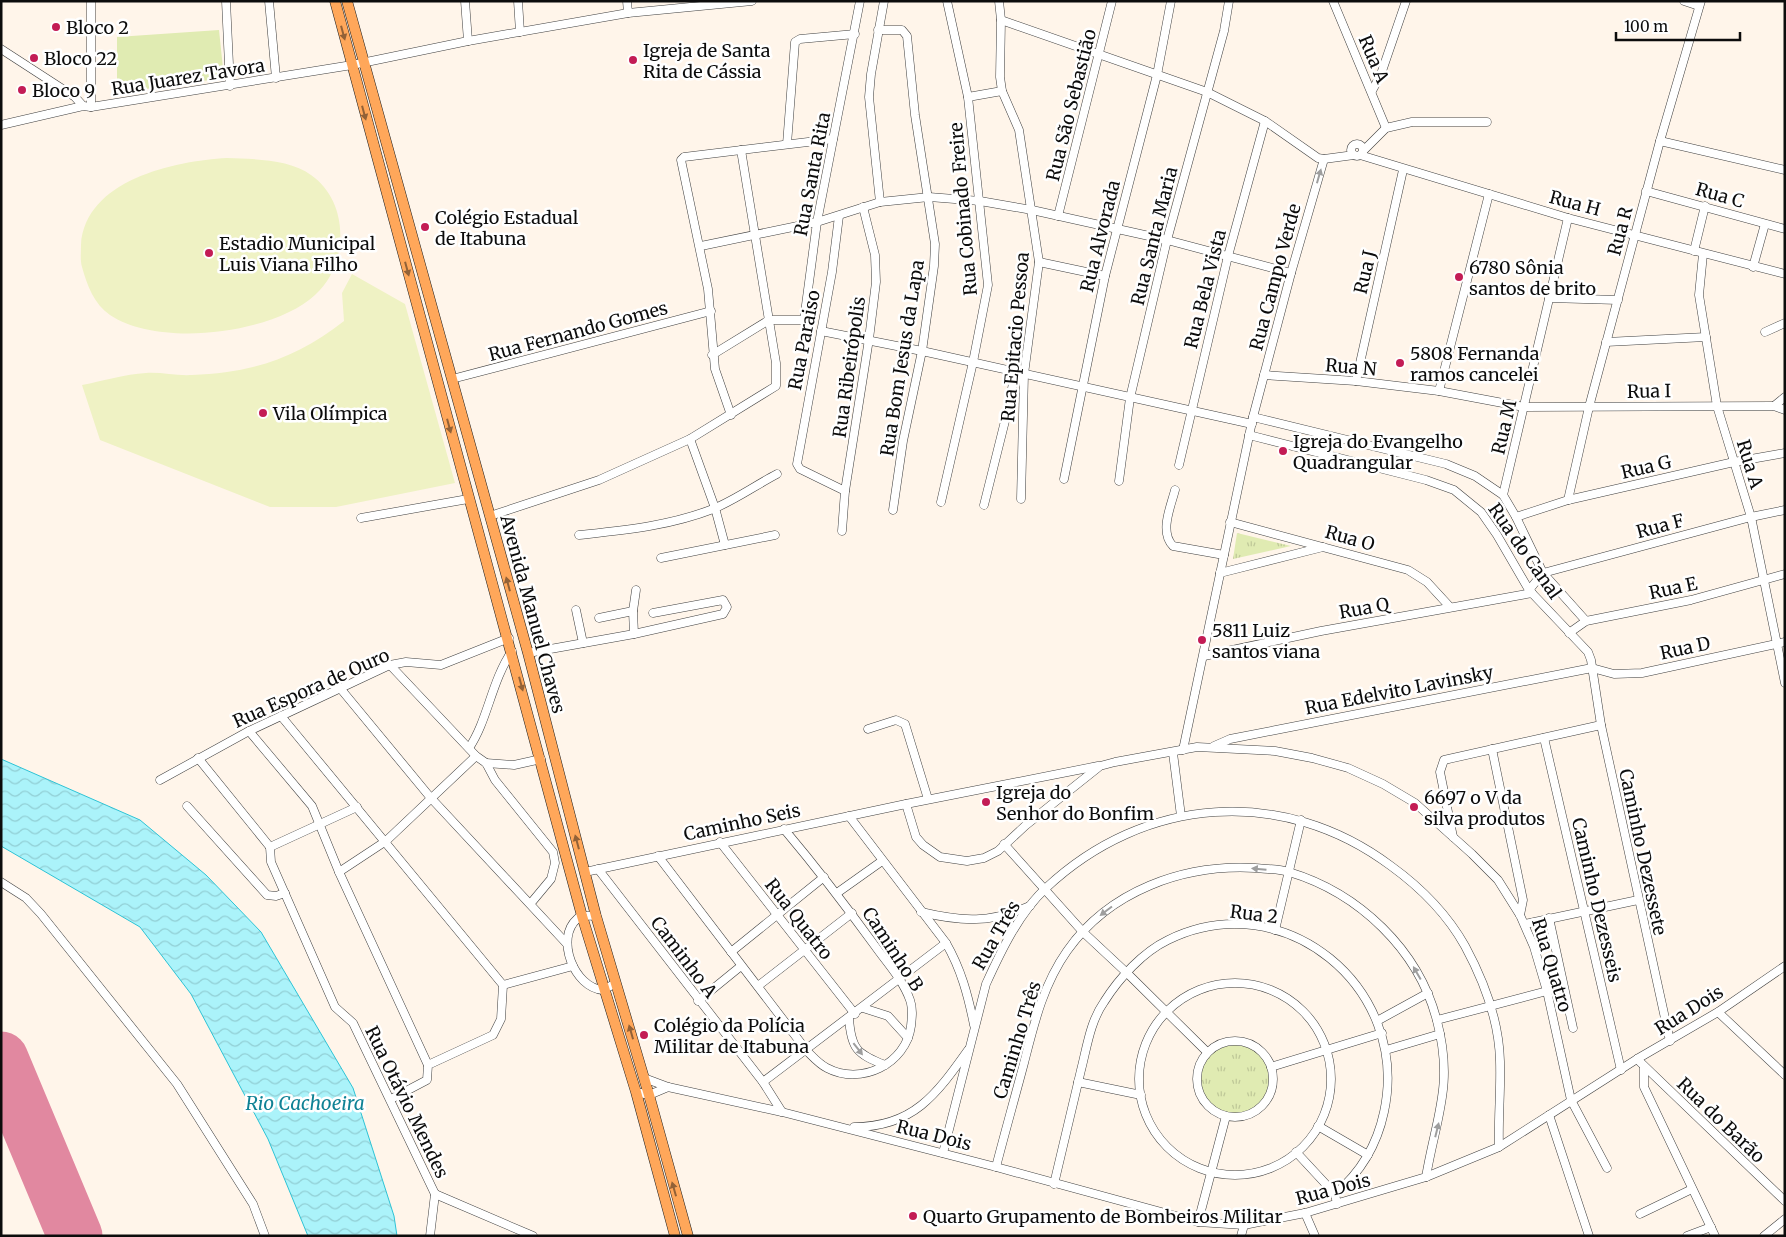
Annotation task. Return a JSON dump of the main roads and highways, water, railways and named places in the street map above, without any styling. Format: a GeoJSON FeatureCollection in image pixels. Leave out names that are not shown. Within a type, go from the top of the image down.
{"type":"FeatureCollection","features":[{"type":"Feature","properties":{"kind":"main road","name":"Avenida Manuel Chaves"},"geometry":{"type":"LineString","coordinates":[[335,1],[468,499],[509,638],[582,916],[603,990],[636,1092],[675,1236]]}},
{"type":"Feature","properties":{"kind":"main road","name":"Avenida Manuel Chaves"},"geometry":{"type":"LineString","coordinates":[[348,1],[528,652],[596,916],[688,1236]]}},
{"type":"Feature","properties":{"kind":"water","name":"Rio Cachoeira"},"geometry":{"type":"Polygon","coordinates":[[[1,759],[140,820],[206,875],[261,932],[353,1088],[394,1216],[397,1236],[308,1236],[268,1139],[191,994],[140,927],[1,846],[1,759]]]}},
{"type":"Feature","properties":{"kind":"place","name":"Bloco 2"},"geometry":{"type":"Point","coordinates":[56,27]}},
{"type":"Feature","properties":{"kind":"place","name":"Bloco 22"},"geometry":{"type":"Point","coordinates":[34,58]}},
{"type":"Feature","properties":{"kind":"place","name":"Igreja de Santa Rita de Cássia"},"geometry":{"type":"Point","coordinates":[633,60]}},
{"type":"Feature","properties":{"kind":"place","name":"Bloco 9"},"geometry":{"type":"Point","coordinates":[22,90]}},
{"type":"Feature","properties":{"kind":"place","name":"Colégio Estadual de Itabuna"},"geometry":{"type":"Point","coordinates":[425,227]}},
{"type":"Feature","properties":{"kind":"place","name":"Estadio Municipal Luis Viana Filho"},"geometry":{"type":"Point","coordinates":[209,253]}},
{"type":"Feature","properties":{"kind":"place","name":"6780 Sônia santos de brito"},"geometry":{"type":"Point","coordinates":[1459,277]}},
{"type":"Feature","properties":{"kind":"place","name":"5808 Fernanda ramos cancelei"},"geometry":{"type":"Point","coordinates":[1400,363]}},
{"type":"Feature","properties":{"kind":"place","name":"Vila Olímpica"},"geometry":{"type":"Point","coordinates":[263,413]}},
{"type":"Feature","properties":{"kind":"place","name":"Igreja do Evangelho Quadrangular"},"geometry":{"type":"Point","coordinates":[1283,451]}},
{"type":"Feature","properties":{"kind":"place","name":"5811 Luiz santos viana"},"geometry":{"type":"Point","coordinates":[1202,640]}},
{"type":"Feature","properties":{"kind":"place","name":"Igreja do Senhor do Bonfim"},"geometry":{"type":"Point","coordinates":[986,802]}},
{"type":"Feature","properties":{"kind":"place","name":"6697 o V da silva produtos"},"geometry":{"type":"Point","coordinates":[1414,807]}},
{"type":"Feature","properties":{"kind":"place","name":"Colégio da Polícia Militar de Itabuna"},"geometry":{"type":"Point","coordinates":[644,1035]}},
{"type":"Feature","properties":{"kind":"place","name":"Quarto Grupamento de Bombeiros Militar"},"geometry":{"type":"Point","coordinates":[913,1216]}}]}
